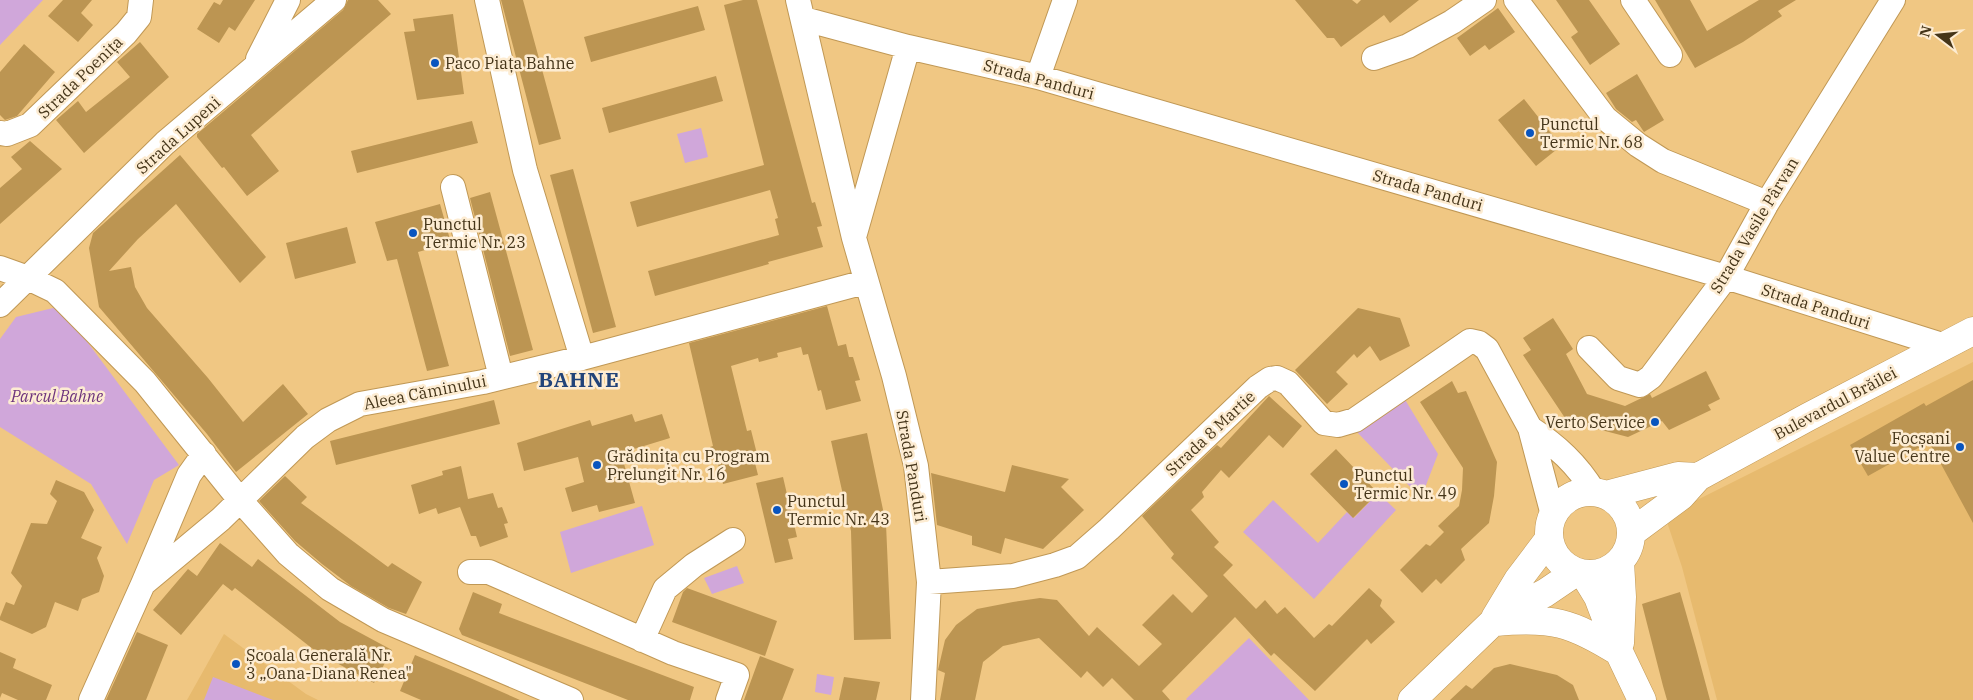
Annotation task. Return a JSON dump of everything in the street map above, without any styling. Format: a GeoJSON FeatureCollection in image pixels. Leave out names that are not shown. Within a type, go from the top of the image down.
{"type":"FeatureCollection","features":[{"type":"Feature","properties":{"kind":"main road","name":"Bulevardul Brăilei"},"geometry":{"type":"LineString","coordinates":[[1631,533],[1681,496],[1698,477],[1808,417],[1973,332]]}},
{"type":"Feature","properties":{"kind":"main road","name":"Bulevardul Brăilei"},"geometry":{"type":"LineString","coordinates":[[1600,493],[1678,476],[1698,477]]}},
{"type":"Feature","properties":{"kind":"main road"},"geometry":{"type":"LineString","coordinates":[[1492,623],[1568,498],[1581,493],[1600,493],[1620,505],[1627,515],[1631,533],[1628,548],[1620,562],[1608,570],[1595,574],[1580,573],[1568,568],[1552,550],[1551,527]]}},
{"type":"Feature","properties":{"kind":"main road"},"geometry":{"type":"LineString","coordinates":[[1619,652],[1622,622],[1620,562]]}},
{"type":"Feature","properties":{"kind":"main road"},"geometry":{"type":"LineString","coordinates":[[1412,700],[1492,623],[1580,573]]}},
{"type":"Feature","properties":{"kind":"main road"},"geometry":{"type":"LineString","coordinates":[[1580,573],[1598,597],[1619,652],[1642,700]]}},
{"type":"Feature","properties":{"kind":"main road"},"geometry":{"type":"LineString","coordinates":[[1492,623],[1528,620],[1547,621],[1581,630],[1619,652]]}},
{"type":"Feature","properties":{"kind":"street","name":"Strada Poenița"},"geometry":{"type":"LineString","coordinates":[[0,133],[7,134],[30,125],[126,33],[139,17],[141,0]]}},
{"type":"Feature","properties":{"kind":"street"},"geometry":{"type":"LineString","coordinates":[[252,70],[288,0]]}},
{"type":"Feature","properties":{"kind":"street","name":"Strada Lupeni"},"geometry":{"type":"LineString","coordinates":[[0,305],[165,143],[334,0]]}},
{"type":"Feature","properties":{"kind":"street"},"geometry":{"type":"LineString","coordinates":[[487,0],[525,170],[582,358]]}},
{"type":"Feature","properties":{"kind":"street"},"geometry":{"type":"LineString","coordinates":[[1038,76],[1065,0]]}},
{"type":"Feature","properties":{"kind":"street"},"geometry":{"type":"LineString","coordinates":[[1374,58],[1408,46],[1452,22],[1484,0]]}},
{"type":"Feature","properties":{"kind":"street"},"geometry":{"type":"LineString","coordinates":[[1516,0],[1605,118],[1632,140],[1663,161],[1767,203]]}},
{"type":"Feature","properties":{"kind":"street"},"geometry":{"type":"LineString","coordinates":[[1633,0],[1670,55]]}},
{"type":"Feature","properties":{"kind":"street","name":"Strada Vasile Pârvan"},"geometry":{"type":"LineString","coordinates":[[1589,348],[1618,378],[1640,385],[1651,377],[1726,277],[1767,203],[1892,0]]}},
{"type":"Feature","properties":{"kind":"street","name":"Strada Panduri"},"geometry":{"type":"LineString","coordinates":[[801,10],[908,47],[1038,76],[1726,277],[1944,346]]}},
{"type":"Feature","properties":{"kind":"street","name":"Strada Panduri"},"geometry":{"type":"LineString","coordinates":[[801,10],[865,282],[894,376],[916,466],[929,582],[923,700]]}},
{"type":"Feature","properties":{"kind":"street","name":"Strada Panduri"},"geometry":{"type":"LineString","coordinates":[[854,238],[908,47]]}},
{"type":"Feature","properties":{"kind":"street"},"geometry":{"type":"LineString","coordinates":[[453,187],[501,377]]}},
{"type":"Feature","properties":{"kind":"street"},"geometry":{"type":"LineString","coordinates":[[0,268],[28,278],[55,291],[138,375],[240,500],[288,554],[330,588],[383,620],[571,700]]}},
{"type":"Feature","properties":{"kind":"street","name":"Aleea Căminului"},"geometry":{"type":"LineString","coordinates":[[143,584],[221,520],[305,438],[328,420],[360,404],[501,377],[582,358],[865,282]]}},
{"type":"Feature","properties":{"kind":"street","name":"Strada 8 Martie"},"geometry":{"type":"LineString","coordinates":[[929,582],[1013,576],[1077,557],[1258,387],[1270,379],[1277,378],[1288,383],[1324,422],[1338,425],[1355,420],[1459,347],[1470,342],[1479,342],[1487,349],[1493,359],[1530,428]]}},
{"type":"Feature","properties":{"kind":"street"},"geometry":{"type":"LineString","coordinates":[[1530,428],[1555,445],[1572,460],[1600,493]]}},
{"type":"Feature","properties":{"kind":"street"},"geometry":{"type":"LineString","coordinates":[[1530,428],[1551,527]]}},
{"type":"Feature","properties":{"kind":"street"},"geometry":{"type":"LineString","coordinates":[[91,700],[143,584],[188,475],[204,454]]}},
{"type":"Feature","properties":{"kind":"street"},"geometry":{"type":"LineString","coordinates":[[642,640],[665,589],[694,565],[733,540]]}},
{"type":"Feature","properties":{"kind":"street"},"geometry":{"type":"LineString","coordinates":[[470,572],[489,572],[642,640],[737,675],[728,700]]}},
{"type":"Feature","properties":{"kind":"shaded area"},"geometry":{"type":"Polygon","coordinates":[[[1973,362],[1973,700],[1717,700],[1682,567],[1665,516],[1973,362]]]}},
{"type":"Feature","properties":{"kind":"shaded area","name":"Școala Generală Nr. 3 „Oana-Diana Renea\""},"geometry":{"type":"Polygon","coordinates":[[[224,634],[306,694],[318,700],[187,700],[224,634]]]}},
{"type":"Feature","properties":{"kind":"green space"},"geometry":{"type":"Polygon","coordinates":[[[0,0],[43,0],[0,45],[0,0]]]}},
{"type":"Feature","properties":{"kind":"green space"},"geometry":{"type":"Polygon","coordinates":[[[701,128],[708,157],[685,163],[677,134],[701,128]]]}},
{"type":"Feature","properties":{"kind":"green space","name":"Parcul Bahne"},"geometry":{"type":"Polygon","coordinates":[[[53,308],[65,312],[179,465],[154,480],[127,544],[91,484],[0,427],[0,339],[16,317],[53,308]]]}},
{"type":"Feature","properties":{"kind":"green space"},"geometry":{"type":"Polygon","coordinates":[[[1401,393],[1438,454],[1421,498],[1354,429],[1401,393]]]}},
{"type":"Feature","properties":{"kind":"green space"},"geometry":{"type":"Polygon","coordinates":[[[1378,493],[1396,510],[1314,599],[1243,532],[1273,500],[1318,543],[1347,512],[1354,518],[1378,493]]]}},
{"type":"Feature","properties":{"kind":"green space"},"geometry":{"type":"Polygon","coordinates":[[[642,506],[654,545],[571,573],[560,532],[642,506]]]}},
{"type":"Feature","properties":{"kind":"green space"},"geometry":{"type":"Polygon","coordinates":[[[737,566],[744,583],[712,594],[704,578],[737,566]]]}},
{"type":"Feature","properties":{"kind":"green space"},"geometry":{"type":"Polygon","coordinates":[[[1249,638],[1309,700],[1186,699],[1249,638]]]}},
{"type":"Feature","properties":{"kind":"green space"},"geometry":{"type":"Polygon","coordinates":[[[817,674],[834,677],[831,695],[815,692],[817,674]]]}},
{"type":"Feature","properties":{"kind":"green space"},"geometry":{"type":"Polygon","coordinates":[[[213,677],[273,700],[204,700],[213,677]]]}},
{"type":"Feature","properties":{"kind":"building"},"geometry":{"type":"Polygon","coordinates":[[[63,0],[92,0],[81,13],[93,25],[78,42],[48,16],[63,0]]]}},
{"type":"Feature","properties":{"kind":"building"},"geometry":{"type":"Polygon","coordinates":[[[223,0],[255,0],[235,31],[229,27],[219,43],[197,29],[214,2],[220,5],[223,0]]]}},
{"type":"Feature","properties":{"kind":"building"},"geometry":{"type":"Polygon","coordinates":[[[348,0],[378,0],[391,14],[251,135],[279,171],[247,196],[197,137],[197,134],[343,10],[348,0]]]}},
{"type":"Feature","properties":{"kind":"building"},"geometry":{"type":"Polygon","coordinates":[[[501,0],[523,0],[561,139],[539,145],[501,0]]]}},
{"type":"Feature","properties":{"kind":"building"},"geometry":{"type":"Polygon","coordinates":[[[743,0],[757,0],[812,203],[815,202],[822,226],[817,227],[823,247],[655,296],[648,271],[779,235],[775,219],[778,218],[770,190],[637,227],[630,202],[764,165],[724,5],[743,0]]]}},
{"type":"Feature","properties":{"kind":"building"},"geometry":{"type":"Polygon","coordinates":[[[1295,0],[1352,0],[1357,4],[1361,0],[1419,0],[1390,23],[1384,15],[1341,47],[1334,38],[1327,38],[1295,0]]]}},
{"type":"Feature","properties":{"kind":"building"},"geometry":{"type":"Polygon","coordinates":[[[1556,0],[1589,0],[1620,44],[1590,65],[1571,37],[1578,32],[1556,0]]]}},
{"type":"Feature","properties":{"kind":"building"},"geometry":{"type":"Polygon","coordinates":[[[1655,0],[1690,0],[1707,31],[1759,0],[1796,0],[1778,11],[1782,16],[1743,42],[1695,68],[1655,0]]]}},
{"type":"Feature","properties":{"kind":"building"},"geometry":{"type":"Polygon","coordinates":[[[698,6],[705,30],[591,62],[584,37],[698,6]]]}},
{"type":"Feature","properties":{"kind":"building"},"geometry":{"type":"Polygon","coordinates":[[[1498,8],[1515,32],[1489,50],[1485,45],[1470,56],[1457,38],[1498,8]]]}},
{"type":"Feature","properties":{"kind":"building","name":"Paco Piața Bahne"},"geometry":{"type":"Polygon","coordinates":[[[453,14],[464,94],[417,100],[404,32],[415,31],[413,19],[453,14]]]}},
{"type":"Feature","properties":{"kind":"building"},"geometry":{"type":"Polygon","coordinates":[[[140,42],[169,77],[84,153],[56,120],[78,101],[86,112],[130,77],[117,62],[140,42]]]}},
{"type":"Feature","properties":{"kind":"building"},"geometry":{"type":"Polygon","coordinates":[[[24,44],[55,72],[17,116],[5,120],[0,115],[0,72],[24,44]]]}},
{"type":"Feature","properties":{"kind":"building"},"geometry":{"type":"Polygon","coordinates":[[[1637,74],[1664,120],[1644,132],[1636,120],[1632,122],[1616,109],[1606,93],[1637,74]]]}},
{"type":"Feature","properties":{"kind":"building"},"geometry":{"type":"Polygon","coordinates":[[[716,76],[723,101],[609,133],[602,108],[716,76]]]}},
{"type":"Feature","properties":{"kind":"building","name":"Punctul Termic Nr. 68"},"geometry":{"type":"Polygon","coordinates":[[[1524,99],[1561,146],[1536,166],[1498,120],[1524,99]]]}},
{"type":"Feature","properties":{"kind":"building"},"geometry":{"type":"Polygon","coordinates":[[[472,121],[478,143],[357,173],[351,151],[472,121]]]}},
{"type":"Feature","properties":{"kind":"building"},"geometry":{"type":"Polygon","coordinates":[[[30,141],[62,169],[0,224],[0,188],[22,169],[11,157],[30,141]]]}},
{"type":"Feature","properties":{"kind":"building"},"geometry":{"type":"Polygon","coordinates":[[[180,155],[266,257],[240,283],[176,204],[138,239],[109,271],[131,267],[135,287],[147,308],[208,378],[243,422],[283,384],[308,414],[236,472],[207,434],[99,307],[89,248],[93,233],[180,155]]]}},
{"type":"Feature","properties":{"kind":"building"},"geometry":{"type":"Polygon","coordinates":[[[573,169],[616,327],[593,333],[550,175],[573,169]]]}},
{"type":"Feature","properties":{"kind":"building"},"geometry":{"type":"Polygon","coordinates":[[[490,192],[533,350],[510,356],[470,198],[490,192]]]}},
{"type":"Feature","properties":{"kind":"building"},"geometry":{"type":"Polygon","coordinates":[[[440,204],[451,243],[418,252],[449,366],[427,371],[397,259],[387,261],[375,222],[440,204]]]}},
{"type":"Feature","properties":{"kind":"building"},"geometry":{"type":"Polygon","coordinates":[[[347,227],[356,263],[295,279],[286,243],[347,227]]]}},
{"type":"Feature","properties":{"kind":"building"},"geometry":{"type":"Polygon","coordinates":[[[827,306],[838,346],[846,344],[849,357],[853,357],[860,380],[855,381],[861,401],[826,410],[821,390],[818,391],[808,354],[803,355],[801,347],[777,353],[778,357],[759,362],[758,358],[731,366],[747,431],[751,430],[757,454],[753,455],[758,475],[723,484],[718,464],[715,465],[710,447],[713,446],[689,343],[827,306]]]}},
{"type":"Feature","properties":{"kind":"building"},"geometry":{"type":"Polygon","coordinates":[[[1358,308],[1400,318],[1410,346],[1380,361],[1370,346],[1357,358],[1354,354],[1336,372],[1348,384],[1327,404],[1295,370],[1358,308]]]}},
{"type":"Feature","properties":{"kind":"building"},"geometry":{"type":"Polygon","coordinates":[[[1553,318],[1573,349],[1566,354],[1587,394],[1625,406],[1650,394],[1652,398],[1706,371],[1720,399],[1708,405],[1711,410],[1669,430],[1662,421],[1628,437],[1567,421],[1523,355],[1531,350],[1523,338],[1553,318]]]}},
{"type":"Feature","properties":{"kind":"building"},"geometry":{"type":"Polygon","coordinates":[[[1973,380],[1973,523],[1929,442],[1868,476],[1850,445],[1924,403],[1926,406],[1973,380]]]}},
{"type":"Feature","properties":{"kind":"building"},"geometry":{"type":"Polygon","coordinates":[[[1452,381],[1458,393],[1466,391],[1497,462],[1494,496],[1489,523],[1461,549],[1465,560],[1441,584],[1436,579],[1422,593],[1400,570],[1426,544],[1430,546],[1444,532],[1438,526],[1459,506],[1463,468],[1420,402],[1452,381]]]}},
{"type":"Feature","properties":{"kind":"building"},"geometry":{"type":"Polygon","coordinates":[[[1269,396],[1302,426],[1283,448],[1269,435],[1229,478],[1221,470],[1202,492],[1204,497],[1191,510],[1219,542],[1214,547],[1233,565],[1223,575],[1256,609],[1265,600],[1277,614],[1285,607],[1314,638],[1329,624],[1332,626],[1369,588],[1382,600],[1380,606],[1395,622],[1371,644],[1367,639],[1315,691],[1274,653],[1271,656],[1235,617],[1162,691],[1170,700],[1134,700],[1112,678],[1103,687],[1087,671],[1081,678],[1039,638],[1003,646],[983,662],[975,700],[940,700],[945,673],[938,670],[945,640],[956,625],[977,609],[1013,602],[1040,598],[1057,600],[1089,636],[1097,627],[1139,666],[1162,644],[1142,625],[1173,594],[1192,613],[1208,596],[1171,558],[1174,554],[1142,516],[1217,445],[1221,448],[1269,396]]]}},
{"type":"Feature","properties":{"kind":"building"},"geometry":{"type":"Polygon","coordinates":[[[494,400],[500,424],[336,465],[330,441],[494,400]]]}},
{"type":"Feature","properties":{"kind":"building","name":"Grădinița cu Program Prelungit Nr. 16"},"geometry":{"type":"Polygon","coordinates":[[[632,414],[635,422],[662,414],[670,438],[621,453],[635,503],[599,512],[597,505],[572,512],[565,488],[584,482],[578,457],[524,471],[517,443],[590,420],[592,426],[632,414]]]}},
{"type":"Feature","properties":{"kind":"building"},"geometry":{"type":"Polygon","coordinates":[[[867,433],[886,524],[891,639],[854,640],[851,531],[831,441],[867,433]]]}},
{"type":"Feature","properties":{"kind":"building","name":"Punctul Termic Nr. 49"},"geometry":{"type":"Polygon","coordinates":[[[1336,449],[1378,493],[1353,518],[1310,474],[1336,449]]]}},
{"type":"Feature","properties":{"kind":"building"},"geometry":{"type":"Polygon","coordinates":[[[1012,465],[1069,479],[1061,487],[1084,510],[1043,549],[1005,538],[1001,554],[972,545],[972,536],[937,525],[931,473],[1005,492],[1012,465]]]}},
{"type":"Feature","properties":{"kind":"building"},"geometry":{"type":"Polygon","coordinates":[[[461,466],[468,499],[493,493],[498,508],[502,507],[508,523],[504,524],[508,537],[480,547],[476,536],[471,536],[460,507],[438,514],[436,508],[419,514],[411,485],[443,475],[442,471],[461,466]]]}},
{"type":"Feature","properties":{"kind":"building"},"geometry":{"type":"Polygon","coordinates":[[[285,476],[307,497],[301,503],[388,567],[392,563],[422,582],[406,614],[389,608],[351,586],[322,564],[295,541],[259,501],[285,476]]]}},
{"type":"Feature","properties":{"kind":"building","name":"Punctul Termic Nr. 43"},"geometry":{"type":"Polygon","coordinates":[[[783,477],[797,537],[788,539],[793,559],[775,563],[756,483],[783,477]]]}},
{"type":"Feature","properties":{"kind":"building"},"geometry":{"type":"Polygon","coordinates":[[[56,480],[84,492],[94,510],[81,538],[102,547],[97,558],[104,576],[99,592],[82,599],[78,611],[55,602],[46,627],[32,634],[0,620],[0,617],[6,602],[14,605],[22,586],[11,573],[31,523],[47,524],[57,501],[50,494],[56,480]]]}},
{"type":"Feature","properties":{"kind":"building"},"geometry":{"type":"Polygon","coordinates":[[[220,543],[252,567],[258,559],[340,622],[392,650],[374,683],[318,653],[235,588],[232,591],[223,584],[181,635],[153,610],[188,569],[197,576],[220,543]]]}},
{"type":"Feature","properties":{"kind":"building"},"geometry":{"type":"Polygon","coordinates":[[[687,588],[777,621],[765,656],[672,622],[683,592],[687,588]]]}},
{"type":"Feature","properties":{"kind":"building"},"geometry":{"type":"Polygon","coordinates":[[[473,592],[502,604],[499,613],[694,687],[690,700],[628,700],[462,635],[459,629],[473,592]]]}},
{"type":"Feature","properties":{"kind":"building"},"geometry":{"type":"Polygon","coordinates":[[[1680,592],[1710,700],[1667,700],[1663,686],[1642,604],[1680,592]]]}},
{"type":"Feature","properties":{"kind":"building"},"geometry":{"type":"Polygon","coordinates":[[[137,632],[168,645],[146,700],[106,700],[137,632]]]}},
{"type":"Feature","properties":{"kind":"building"},"geometry":{"type":"Polygon","coordinates":[[[0,652],[16,659],[13,668],[52,685],[46,700],[18,700],[2,693],[0,698],[0,652]]]}},
{"type":"Feature","properties":{"kind":"building"},"geometry":{"type":"Polygon","coordinates":[[[415,655],[520,700],[421,700],[400,691],[415,655]]]}},
{"type":"Feature","properties":{"kind":"building"},"geometry":{"type":"Polygon","coordinates":[[[760,656],[794,669],[782,700],[744,700],[760,656]]]}},
{"type":"Feature","properties":{"kind":"building"},"geometry":{"type":"Polygon","coordinates":[[[1510,664],[1557,675],[1573,685],[1579,700],[1450,700],[1466,685],[1472,689],[1494,668],[1510,664]]]}},
{"type":"Feature","properties":{"kind":"building"},"geometry":{"type":"Polygon","coordinates":[[[844,677],[880,682],[876,700],[839,700],[844,677]]]}},
{"type":"Feature","properties":{"kind":"place","name":"Paco Piața Bahne"},"geometry":{"type":"Point","coordinates":[435,63]}},
{"type":"Feature","properties":{"kind":"place","name":"Punctul Termic Nr. 68"},"geometry":{"type":"Point","coordinates":[1530,133]}},
{"type":"Feature","properties":{"kind":"place","name":"Punctul Termic Nr. 23"},"geometry":{"type":"Point","coordinates":[413,233]}},
{"type":"Feature","properties":{"kind":"place","name":"Verto Service"},"geometry":{"type":"Point","coordinates":[1655,422]}},
{"type":"Feature","properties":{"kind":"place","name":"Focșani Value Centre"},"geometry":{"type":"Point","coordinates":[1960,447]}},
{"type":"Feature","properties":{"kind":"place","name":"Grădinița cu Program Prelungit Nr. 16"},"geometry":{"type":"Point","coordinates":[597,465]}},
{"type":"Feature","properties":{"kind":"place","name":"Punctul Termic Nr. 49"},"geometry":{"type":"Point","coordinates":[1344,484]}},
{"type":"Feature","properties":{"kind":"place","name":"Punctul Termic Nr. 43"},"geometry":{"type":"Point","coordinates":[777,510]}},
{"type":"Feature","properties":{"kind":"place","name":"Școala Generală Nr. 3 „Oana-Diana Renea\""},"geometry":{"type":"Point","coordinates":[236,664]}},
{"type":"Feature","properties":{"kind":"district","name":"BAHNE"},"geometry":{"type":"Point","coordinates":[579,380]}}]}
